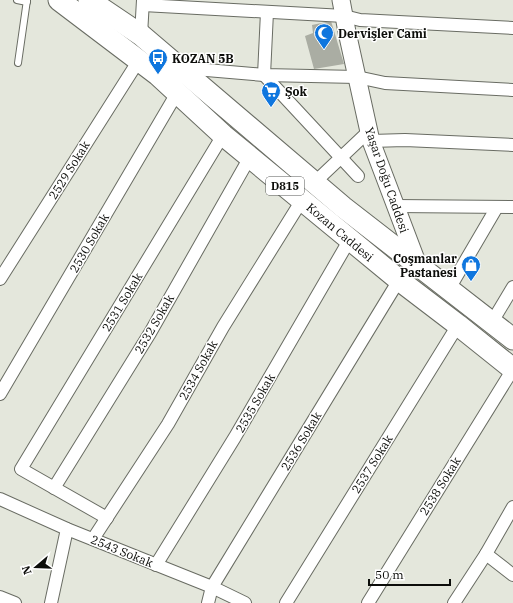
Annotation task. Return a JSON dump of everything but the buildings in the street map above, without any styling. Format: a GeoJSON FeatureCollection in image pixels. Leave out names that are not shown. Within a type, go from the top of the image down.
{"type":"FeatureCollection","features":[{"type":"Feature","properties":{"kind":"highway","name":"Kozan Caddesi"},"geometry":{"type":"LineString","coordinates":[[59,0],[138,60],[223,135],[398,279],[513,369]]}},
{"type":"Feature","properties":{"kind":"highway","name":"Kozan Caddesi"},"geometry":{"type":"LineString","coordinates":[[89,0],[141,35],[343,207],[513,339]]}},
{"type":"Feature","properties":{"kind":"highway"},"geometry":{"type":"LineString","coordinates":[[398,279],[398,259],[412,260]]}},
{"type":"Feature","properties":{"kind":"main road","name":"Yaşar Doğu Caddesi"},"geometry":{"type":"LineString","coordinates":[[343,8],[370,136],[395,206],[412,260]]}},
{"type":"Feature","properties":{"kind":"street"},"geometry":{"type":"LineString","coordinates":[[141,35],[143,2],[267,12],[343,8],[360,20],[513,28]]}},
{"type":"Feature","properties":{"kind":"street"},"geometry":{"type":"LineString","coordinates":[[267,12],[264,74],[358,176]]}},
{"type":"Feature","properties":{"kind":"street","name":"2529 Sokak"},"geometry":{"type":"LineString","coordinates":[[0,279],[138,60]]}},
{"type":"Feature","properties":{"kind":"street"},"geometry":{"type":"LineString","coordinates":[[180,68],[264,74],[357,77],[385,83],[513,90]]}},
{"type":"Feature","properties":{"kind":"street","name":"2530 Sokak"},"geometry":{"type":"LineString","coordinates":[[0,394],[177,93]]}},
{"type":"Feature","properties":{"kind":"street","name":"2531 Sokak"},"geometry":{"type":"LineString","coordinates":[[54,488],[22,469],[223,135]]}},
{"type":"Feature","properties":{"kind":"street"},"geometry":{"type":"LineString","coordinates":[[314,183],[341,158],[370,136],[405,140],[513,145]]}},
{"type":"Feature","properties":{"kind":"street","name":"2532 Sokak"},"geometry":{"type":"LineString","coordinates":[[54,488],[150,333],[250,157]]}},
{"type":"Feature","properties":{"kind":"street","name":"2534 Sokak"},"geometry":{"type":"LineString","coordinates":[[93,539],[168,424],[223,327],[302,200]]}},
{"type":"Feature","properties":{"kind":"street"},"geometry":{"type":"LineString","coordinates":[[395,206],[513,207]]}},
{"type":"Feature","properties":{"kind":"street"},"geometry":{"type":"LineString","coordinates":[[449,289],[496,207]]}},
{"type":"Feature","properties":{"kind":"street","name":"2535 Sokak"},"geometry":{"type":"LineString","coordinates":[[156,565],[235,437],[350,239]]}},
{"type":"Feature","properties":{"kind":"street","name":"2536 Sokak"},"geometry":{"type":"LineString","coordinates":[[208,603],[212,587],[398,279]]}},
{"type":"Feature","properties":{"kind":"street"},"geometry":{"type":"LineString","coordinates":[[492,322],[513,287]]}},
{"type":"Feature","properties":{"kind":"street","name":"2537 Sokak"},"geometry":{"type":"LineString","coordinates":[[286,603],[458,325]]}},
{"type":"Feature","properties":{"kind":"street","name":"2538 Sokak"},"geometry":{"type":"LineString","coordinates":[[368,603],[513,369]]}},
{"type":"Feature","properties":{"kind":"street"},"geometry":{"type":"LineString","coordinates":[[54,488],[107,518]]}},
{"type":"Feature","properties":{"kind":"street","name":"2543 Sokak"},"geometry":{"type":"LineString","coordinates":[[0,499],[67,529],[212,587],[245,603]]}},
{"type":"Feature","properties":{"kind":"street"},"geometry":{"type":"LineString","coordinates":[[454,603],[486,554],[513,507]]}},
{"type":"Feature","properties":{"kind":"street"},"geometry":{"type":"LineString","coordinates":[[51,603],[67,529]]}},
{"type":"Feature","properties":{"kind":"street"},"geometry":{"type":"LineString","coordinates":[[486,554],[513,575]]}},
{"type":"Feature","properties":{"kind":"street"},"geometry":{"type":"LineString","coordinates":[[0,597],[15,603]]}},
{"type":"Feature","properties":{"kind":"lane"},"geometry":{"type":"LineString","coordinates":[[17,0],[27,1],[18,63]]}},
{"type":"Feature","properties":{"kind":"place","name":"Dervişler Cami"},"geometry":{"type":"Point","coordinates":[324,50]}},
{"type":"Feature","properties":{"kind":"place","name":"KOZAN 5B"},"geometry":{"type":"Point","coordinates":[158,75]}},
{"type":"Feature","properties":{"kind":"place","name":"Şok"},"geometry":{"type":"Point","coordinates":[271,108]}},
{"type":"Feature","properties":{"kind":"place","name":"Coşmanlar Pastanesi"},"geometry":{"type":"Point","coordinates":[471,282]}}]}
